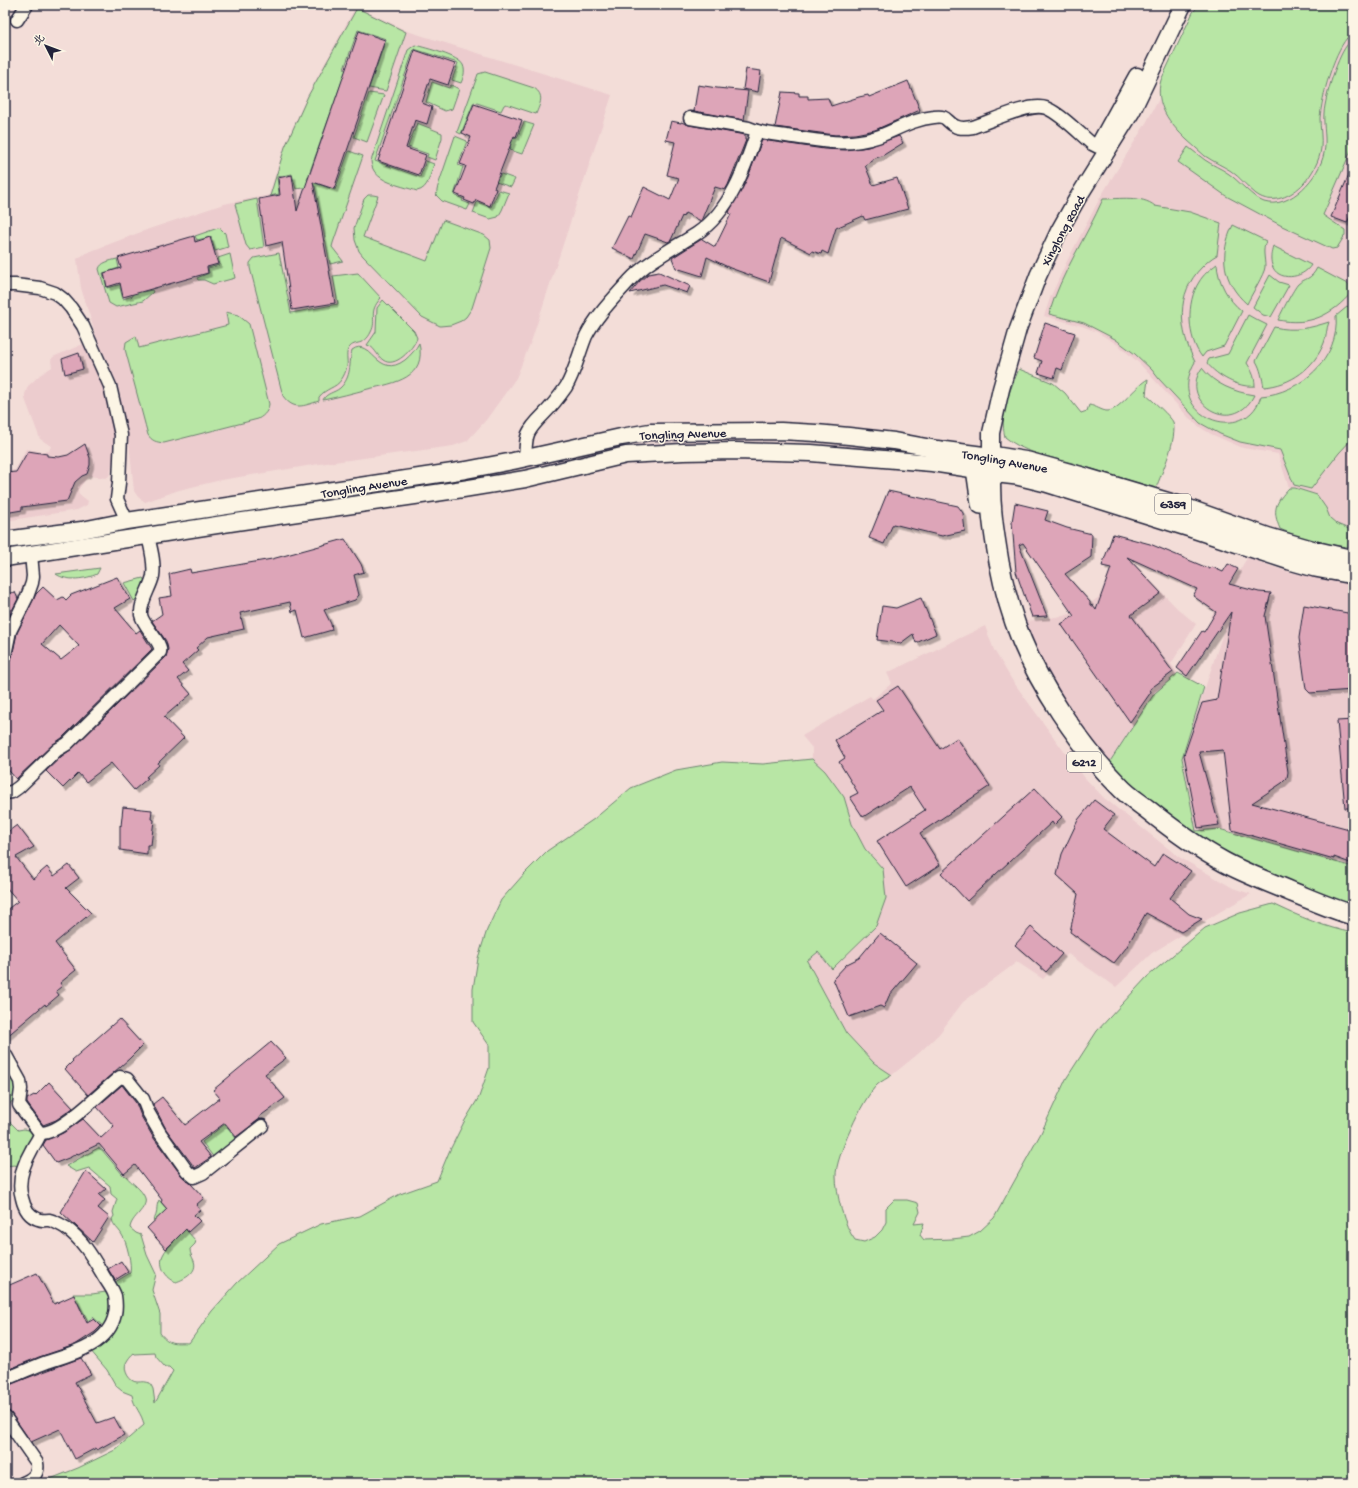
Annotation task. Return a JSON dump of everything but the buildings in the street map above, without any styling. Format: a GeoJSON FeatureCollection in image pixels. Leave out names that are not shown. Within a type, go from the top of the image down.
{"type":"FeatureCollection","features":[{"type":"Feature","properties":{"kind":"highway","name":"Tongling Avenue"},"geometry":{"type":"LineString","coordinates":[[984,463],[1028,462],[1176,505],[1269,538],[1353,560]]}},
{"type":"Feature","properties":{"kind":"highway","name":"Tongling Avenue"},"geometry":{"type":"LineString","coordinates":[[984,463],[1017,475],[1046,482],[1290,560],[1315,567],[1353,574]]}},
{"type":"Feature","properties":{"kind":"highway","name":"G212"},"geometry":{"type":"LineString","coordinates":[[984,463],[991,499],[1002,578],[1012,618],[1024,648],[1042,683],[1074,732],[1100,764],[1119,787],[1132,798],[1174,831],[1223,862],[1269,883],[1353,915]]}},
{"type":"Feature","properties":{"kind":"highway","name":"G212"},"geometry":{"type":"LineString","coordinates":[[984,463],[990,581],[1005,631],[1033,686],[1066,739],[1091,772],[1124,801],[1197,857],[1260,889],[1306,908],[1353,924]]}},
{"type":"Feature","properties":{"kind":"main road","name":"Xinglong Road"},"geometry":{"type":"LineString","coordinates":[[984,463],[984,419],[1005,341],[1017,304],[1053,227],[1155,44],[1174,5]]}},
{"type":"Feature","properties":{"kind":"main road","name":"Xinglong Road"},"geometry":{"type":"LineString","coordinates":[[984,463],[1012,347],[1038,276],[1077,199],[1132,110],[1183,5]]}},
{"type":"Feature","properties":{"kind":"main road","name":"Tongling Avenue"},"geometry":{"type":"LineString","coordinates":[[5,540],[82,530],[126,521],[466,470],[650,432],[781,431],[823,433],[894,441],[937,449],[984,463]]}},
{"type":"Feature","properties":{"kind":"main road","name":"Tongling Avenue"},"geometry":{"type":"LineString","coordinates":[[5,558],[525,479],[633,454],[736,451],[819,454],[932,463],[984,463]]}},
{"type":"Feature","properties":{"kind":"street"},"geometry":{"type":"LineString","coordinates":[[18,20],[27,5]]}},
{"type":"Feature","properties":{"kind":"street"},"geometry":{"type":"LineString","coordinates":[[690,118],[818,141],[850,143],[877,137],[901,126],[926,118],[942,116],[956,127],[964,128],[972,127],[1026,108],[1038,106],[1051,111],[1092,144],[1098,147]]}},
{"type":"Feature","properties":{"kind":"street"},"geometry":{"type":"LineString","coordinates":[[525,458],[528,434],[533,425],[551,406],[566,386],[587,335],[594,323],[630,280],[640,271],[710,223],[736,185],[746,163],[756,131]]}},
{"type":"Feature","properties":{"kind":"street"},"geometry":{"type":"LineString","coordinates":[[5,285],[40,288],[55,293],[71,308],[83,326],[110,386],[121,435],[117,499],[126,521]]}},
{"type":"Feature","properties":{"kind":"street"},"geometry":{"type":"LineString","coordinates":[[5,793],[12,792],[19,787],[57,750],[67,744],[160,652],[160,646],[143,621],[141,614],[154,566],[148,536]]}},
{"type":"Feature","properties":{"kind":"street"},"geometry":{"type":"LineString","coordinates":[[5,655],[10,631],[27,597],[32,583],[33,576],[31,554]]}},
{"type":"Feature","properties":{"kind":"street"},"geometry":{"type":"LineString","coordinates":[[5,1054],[20,1081],[21,1089],[19,1105],[40,1133]]}},
{"type":"Feature","properties":{"kind":"street"},"geometry":{"type":"LineString","coordinates":[[40,1133],[45,1133],[61,1126],[120,1077],[126,1079],[144,1099],[148,1112],[160,1133],[187,1171],[194,1177],[204,1173],[262,1126]]}},
{"type":"Feature","properties":{"kind":"street"},"geometry":{"type":"LineString","coordinates":[[5,1379],[90,1346],[110,1329],[115,1312],[115,1296],[97,1263],[85,1248],[73,1234],[61,1226],[50,1220],[38,1220],[29,1213],[23,1203],[20,1188],[22,1175],[28,1157],[39,1138],[40,1133]]}},
{"type":"Feature","properties":{"kind":"street"},"geometry":{"type":"LineString","coordinates":[[5,1417],[37,1463],[38,1469],[36,1474],[23,1483]]}},
{"type":"Feature","properties":{"kind":"shaded area"},"geometry":{"type":"Polygon","coordinates":[[[356,6],[407,31],[612,95],[532,339],[516,378],[486,420],[467,441],[453,446],[319,464],[221,480],[179,490],[145,502],[138,497],[134,491],[129,442],[118,385],[96,336],[81,288],[77,259],[86,253],[149,229],[224,204],[269,195],[284,147],[307,96],[356,6]]]}},
{"type":"Feature","properties":{"kind":"shaded area"},"geometry":{"type":"Polygon","coordinates":[[[1347,38],[1353,39],[1353,548],[1348,547],[1349,529],[1337,524],[1329,518],[1326,508],[1317,495],[1295,488],[1289,488],[1278,454],[1243,448],[1211,434],[1189,418],[1139,363],[1118,345],[1097,332],[1082,326],[1044,316],[1050,298],[1066,263],[1101,196],[1159,99],[1163,111],[1184,137],[1204,155],[1231,171],[1248,186],[1321,149],[1320,120],[1324,92],[1336,55],[1341,45],[1347,38]]]}},
{"type":"Feature","properties":{"kind":"shaded area"},"geometry":{"type":"Polygon","coordinates":[[[83,344],[103,383],[115,436],[114,453],[109,476],[106,478],[88,476],[78,490],[79,494],[88,501],[87,505],[77,510],[5,521],[5,471],[15,470],[26,449],[49,451],[51,446],[40,439],[25,399],[28,386],[52,367],[51,360],[53,357],[83,344]]]}},
{"type":"Feature","properties":{"kind":"shaded area"},"geometry":{"type":"Polygon","coordinates":[[[1249,555],[1261,563],[1289,572],[1353,585],[1353,867],[1219,829],[1196,832],[1182,758],[1225,627],[1210,618],[1249,555]]]}},
{"type":"Feature","properties":{"kind":"shaded area"},"geometry":{"type":"Polygon","coordinates":[[[1132,566],[1140,570],[1177,608],[1196,624],[1171,664],[1178,673],[1154,694],[1109,763],[1071,719],[1021,622],[1063,616],[1080,611],[1099,597],[1109,572],[1130,576],[1132,566]]]}},
{"type":"Feature","properties":{"kind":"shaded area"},"geometry":{"type":"Polygon","coordinates":[[[985,626],[994,650],[1012,680],[1060,746],[1085,778],[1104,798],[1179,857],[1233,888],[1251,894],[1152,953],[1116,987],[1068,954],[1043,979],[1017,962],[963,1002],[939,1034],[918,1054],[892,1075],[874,1063],[846,1033],[807,961],[818,952],[833,969],[876,926],[883,869],[865,849],[852,824],[844,797],[825,771],[812,759],[812,748],[802,736],[870,696],[873,699],[892,683],[887,673],[985,626]]]}},
{"type":"Feature","properties":{"kind":"green space"},"geometry":{"type":"Polygon","coordinates":[[[1200,5],[1348,5],[1353,9],[1353,39],[1347,38],[1337,55],[1329,76],[1323,99],[1320,118],[1321,144],[1319,157],[1313,171],[1299,188],[1282,198],[1262,198],[1256,194],[1231,171],[1200,152],[1181,134],[1165,113],[1159,89],[1161,80],[1193,12],[1200,5]]]}},
{"type":"Feature","properties":{"kind":"green space"},"geometry":{"type":"Polygon","coordinates":[[[357,8],[406,32],[386,91],[369,88],[386,39],[358,30],[344,69],[346,70],[307,180],[335,190],[349,151],[363,156],[332,247],[343,261],[330,264],[315,186],[296,189],[292,174],[277,177],[279,194],[270,196],[285,147],[308,96],[357,8]]]}},
{"type":"Feature","properties":{"kind":"green space"},"geometry":{"type":"Polygon","coordinates":[[[1349,43],[1353,43],[1353,146],[1323,215],[1345,230],[1345,235],[1337,248],[1332,249],[1282,226],[1226,196],[1178,162],[1188,147],[1208,162],[1229,174],[1264,202],[1274,203],[1284,201],[1293,196],[1310,181],[1321,162],[1325,148],[1324,113],[1327,97],[1341,56],[1349,43]]]}},
{"type":"Feature","properties":{"kind":"green space"},"geometry":{"type":"Polygon","coordinates":[[[415,45],[455,58],[463,65],[464,70],[461,83],[452,80],[458,63],[414,49],[375,161],[420,177],[426,161],[434,164],[427,184],[421,190],[417,191],[388,182],[376,174],[371,161],[408,50],[415,45]]]}},
{"type":"Feature","properties":{"kind":"green space"},"geometry":{"type":"Polygon","coordinates":[[[485,72],[534,88],[541,97],[539,107],[536,114],[506,104],[501,111],[474,102],[461,134],[457,132],[478,74],[485,72]]]}},
{"type":"Feature","properties":{"kind":"green space"},"geometry":{"type":"Polygon","coordinates":[[[432,82],[449,88],[451,85],[459,89],[452,109],[445,111],[426,102],[432,82]]]}},
{"type":"Feature","properties":{"kind":"green space"},"geometry":{"type":"Polygon","coordinates":[[[369,93],[384,95],[367,142],[354,137],[369,93]]]}},
{"type":"Feature","properties":{"kind":"green space"},"geometry":{"type":"Polygon","coordinates":[[[524,122],[534,125],[522,154],[510,150],[511,147],[506,145],[510,137],[517,138],[524,122]]]}},
{"type":"Feature","properties":{"kind":"green space"},"geometry":{"type":"Polygon","coordinates":[[[417,123],[442,133],[442,138],[435,160],[427,157],[428,154],[408,147],[417,123]]]}},
{"type":"Feature","properties":{"kind":"green space"},"geometry":{"type":"Polygon","coordinates":[[[455,136],[467,141],[458,165],[463,167],[454,195],[463,199],[462,201],[470,204],[467,210],[442,201],[436,195],[455,136]]]}},
{"type":"Feature","properties":{"kind":"green space"},"geometry":{"type":"Polygon","coordinates":[[[501,174],[515,179],[511,187],[493,181],[495,176],[499,177],[501,174]]]}},
{"type":"Feature","properties":{"kind":"green space"},"geometry":{"type":"Polygon","coordinates":[[[499,190],[509,193],[498,217],[490,219],[473,213],[477,202],[491,207],[499,190]]]}},
{"type":"Feature","properties":{"kind":"green space"},"geometry":{"type":"Polygon","coordinates":[[[368,195],[378,196],[363,237],[427,261],[443,220],[484,235],[490,240],[491,248],[472,308],[466,317],[461,321],[451,325],[440,326],[422,317],[359,251],[355,240],[354,228],[364,199],[368,195]]]}},
{"type":"Feature","properties":{"kind":"green space"},"geometry":{"type":"Polygon","coordinates":[[[1130,198],[1144,200],[1155,206],[1190,212],[1221,223],[1217,255],[1206,263],[1193,278],[1187,289],[1182,313],[1186,337],[1195,362],[1188,381],[1190,398],[1198,410],[1210,419],[1225,422],[1240,420],[1253,411],[1261,396],[1290,388],[1303,381],[1315,371],[1331,346],[1336,332],[1336,316],[1353,302],[1353,438],[1339,453],[1311,489],[1294,485],[1280,450],[1240,442],[1220,434],[1200,423],[1152,370],[1135,354],[1115,339],[1084,323],[1049,314],[1060,284],[1103,199],[1130,198]]]}},
{"type":"Feature","properties":{"kind":"green space"},"geometry":{"type":"Polygon","coordinates":[[[257,199],[264,247],[250,250],[246,245],[235,204],[257,199]]]}},
{"type":"Feature","properties":{"kind":"green space"},"geometry":{"type":"Polygon","coordinates":[[[1233,225],[1266,241],[1264,251],[1265,267],[1247,304],[1232,286],[1225,267],[1226,246],[1233,225]]]}},
{"type":"Feature","properties":{"kind":"green space"},"geometry":{"type":"Polygon","coordinates":[[[218,228],[225,233],[228,247],[215,251],[211,237],[197,240],[195,236],[218,228]]]}},
{"type":"Feature","properties":{"kind":"green space"},"geometry":{"type":"Polygon","coordinates":[[[1273,246],[1311,265],[1307,270],[1296,276],[1290,277],[1279,274],[1271,263],[1273,246]]]}},
{"type":"Feature","properties":{"kind":"green space"},"geometry":{"type":"Polygon","coordinates":[[[279,253],[291,313],[338,304],[333,276],[358,273],[381,298],[375,308],[374,323],[368,337],[363,342],[354,344],[348,350],[347,368],[339,383],[322,394],[319,397],[319,401],[303,406],[291,404],[283,396],[250,268],[250,263],[254,258],[279,253]]]}},
{"type":"Feature","properties":{"kind":"green space"},"geometry":{"type":"Polygon","coordinates":[[[230,254],[235,278],[213,284],[204,280],[198,280],[197,278],[209,273],[208,268],[219,265],[218,258],[230,254]]]}},
{"type":"Feature","properties":{"kind":"green space"},"geometry":{"type":"Polygon","coordinates":[[[117,259],[119,268],[103,273],[107,288],[123,284],[124,287],[120,288],[123,299],[133,296],[132,290],[141,288],[142,292],[152,290],[153,292],[143,301],[116,307],[109,303],[99,269],[104,263],[117,259]]]}},
{"type":"Feature","properties":{"kind":"green space"},"geometry":{"type":"Polygon","coordinates":[[[1217,264],[1219,277],[1228,296],[1242,311],[1224,346],[1206,352],[1202,357],[1193,340],[1190,310],[1195,290],[1201,279],[1217,264]]]}},
{"type":"Feature","properties":{"kind":"green space"},"geometry":{"type":"Polygon","coordinates":[[[1317,268],[1353,287],[1352,292],[1336,307],[1319,317],[1300,322],[1278,320],[1296,286],[1310,277],[1317,268]]]}},
{"type":"Feature","properties":{"kind":"green space"},"geometry":{"type":"Polygon","coordinates":[[[1270,275],[1279,282],[1289,285],[1271,317],[1263,315],[1253,307],[1270,275]]]}},
{"type":"Feature","properties":{"kind":"green space"},"geometry":{"type":"Polygon","coordinates":[[[383,300],[414,331],[417,338],[408,352],[393,362],[383,360],[372,347],[367,345],[376,332],[377,308],[383,300]]]}},
{"type":"Feature","properties":{"kind":"green space"},"geometry":{"type":"Polygon","coordinates":[[[226,312],[238,315],[249,324],[269,404],[267,411],[258,419],[164,443],[156,442],[148,435],[125,349],[126,342],[136,336],[139,348],[228,325],[226,312]]]}},
{"type":"Feature","properties":{"kind":"green space"},"geometry":{"type":"Polygon","coordinates":[[[1248,315],[1267,325],[1247,363],[1253,374],[1255,386],[1242,385],[1228,380],[1222,377],[1207,363],[1209,359],[1228,354],[1248,315]]]}},
{"type":"Feature","properties":{"kind":"green space"},"geometry":{"type":"Polygon","coordinates":[[[1329,322],[1326,338],[1320,352],[1308,367],[1292,379],[1274,386],[1264,387],[1256,361],[1274,327],[1302,329],[1329,322]]]}},
{"type":"Feature","properties":{"kind":"green space"},"geometry":{"type":"Polygon","coordinates":[[[419,343],[420,355],[418,364],[407,377],[388,384],[323,400],[326,396],[338,390],[347,379],[352,350],[359,347],[370,353],[381,362],[388,365],[395,365],[405,360],[415,350],[419,343]]]}},
{"type":"Feature","properties":{"kind":"green space"},"geometry":{"type":"Polygon","coordinates":[[[1202,368],[1218,383],[1239,392],[1254,395],[1245,407],[1234,413],[1222,414],[1211,410],[1202,403],[1197,392],[1196,381],[1202,368]]]}},
{"type":"Feature","properties":{"kind":"green space"},"geometry":{"type":"Polygon","coordinates":[[[1019,369],[1053,383],[1065,393],[1081,413],[1087,411],[1089,405],[1105,411],[1111,410],[1122,403],[1148,379],[1146,395],[1161,408],[1173,422],[1174,429],[1169,455],[1156,488],[1031,452],[1005,437],[1003,420],[1004,411],[1019,369]]]}},
{"type":"Feature","properties":{"kind":"green space"},"geometry":{"type":"Polygon","coordinates":[[[1289,488],[1295,488],[1317,495],[1326,508],[1330,518],[1337,524],[1349,529],[1348,547],[1313,541],[1280,529],[1276,517],[1276,507],[1289,488]]]}},
{"type":"Feature","properties":{"kind":"green space"},"geometry":{"type":"Polygon","coordinates":[[[100,568],[97,574],[76,579],[60,577],[56,574],[100,568]]]}},
{"type":"Feature","properties":{"kind":"green space"},"geometry":{"type":"Polygon","coordinates":[[[143,578],[147,584],[145,590],[134,601],[124,583],[143,578]]]}},
{"type":"Feature","properties":{"kind":"green space"},"geometry":{"type":"Polygon","coordinates":[[[1178,673],[1204,687],[1182,758],[1196,831],[1219,829],[1353,867],[1353,907],[1224,854],[1156,810],[1109,763],[1154,694],[1178,673]]]}},
{"type":"Feature","properties":{"kind":"green space"},"geometry":{"type":"Polygon","coordinates":[[[812,759],[825,771],[844,797],[852,824],[865,849],[883,869],[886,898],[876,926],[832,969],[818,952],[807,961],[846,1033],[874,1063],[892,1075],[877,1085],[865,1102],[851,1129],[837,1167],[836,1183],[839,1200],[847,1227],[855,1240],[864,1242],[875,1237],[882,1230],[886,1222],[886,1208],[894,1200],[907,1200],[918,1203],[920,1212],[914,1224],[924,1223],[920,1235],[924,1240],[969,1237],[980,1231],[994,1218],[1041,1133],[1066,1079],[1097,1031],[1147,977],[1205,928],[1240,913],[1273,904],[1312,921],[1353,933],[1353,1483],[40,1483],[78,1468],[115,1450],[144,1425],[132,1395],[122,1391],[116,1386],[107,1370],[90,1350],[110,1334],[112,1284],[130,1273],[130,1259],[126,1243],[112,1219],[114,1216],[113,1212],[117,1199],[111,1194],[110,1186],[89,1168],[76,1172],[66,1166],[98,1148],[102,1150],[123,1175],[126,1176],[144,1195],[144,1206],[133,1220],[130,1228],[141,1235],[147,1255],[156,1274],[152,1290],[160,1314],[160,1333],[170,1342],[189,1343],[212,1311],[237,1283],[279,1244],[321,1224],[360,1216],[400,1194],[437,1181],[464,1122],[479,1097],[489,1068],[489,1045],[473,1022],[473,989],[478,958],[487,930],[501,900],[524,874],[547,851],[594,819],[631,788],[676,770],[722,762],[763,764],[812,759]],[[134,1353],[126,1363],[125,1369],[127,1375],[131,1380],[150,1383],[153,1389],[155,1403],[173,1371],[169,1367],[165,1367],[156,1357],[155,1353],[134,1353]]]}},
{"type":"Feature","properties":{"kind":"green space"},"geometry":{"type":"Polygon","coordinates":[[[5,1061],[14,1079],[16,1088],[14,1098],[7,1109],[5,1108],[5,1061]]]}},
{"type":"Feature","properties":{"kind":"green space"},"geometry":{"type":"Polygon","coordinates":[[[5,1117],[18,1130],[24,1129],[33,1131],[35,1134],[20,1168],[15,1165],[5,1166],[5,1117]]]}},
{"type":"Feature","properties":{"kind":"green space"},"geometry":{"type":"Polygon","coordinates":[[[225,1124],[238,1141],[215,1159],[202,1142],[225,1124]]]}},
{"type":"Feature","properties":{"kind":"green space"},"geometry":{"type":"Polygon","coordinates":[[[159,1200],[196,1241],[190,1249],[195,1265],[194,1268],[187,1277],[176,1282],[166,1275],[162,1267],[163,1255],[174,1242],[153,1220],[156,1215],[159,1200]]]}},
{"type":"Feature","properties":{"kind":"green space"},"geometry":{"type":"Polygon","coordinates":[[[106,1292],[109,1297],[111,1310],[105,1328],[93,1317],[88,1321],[73,1294],[106,1292]]]}}]}
